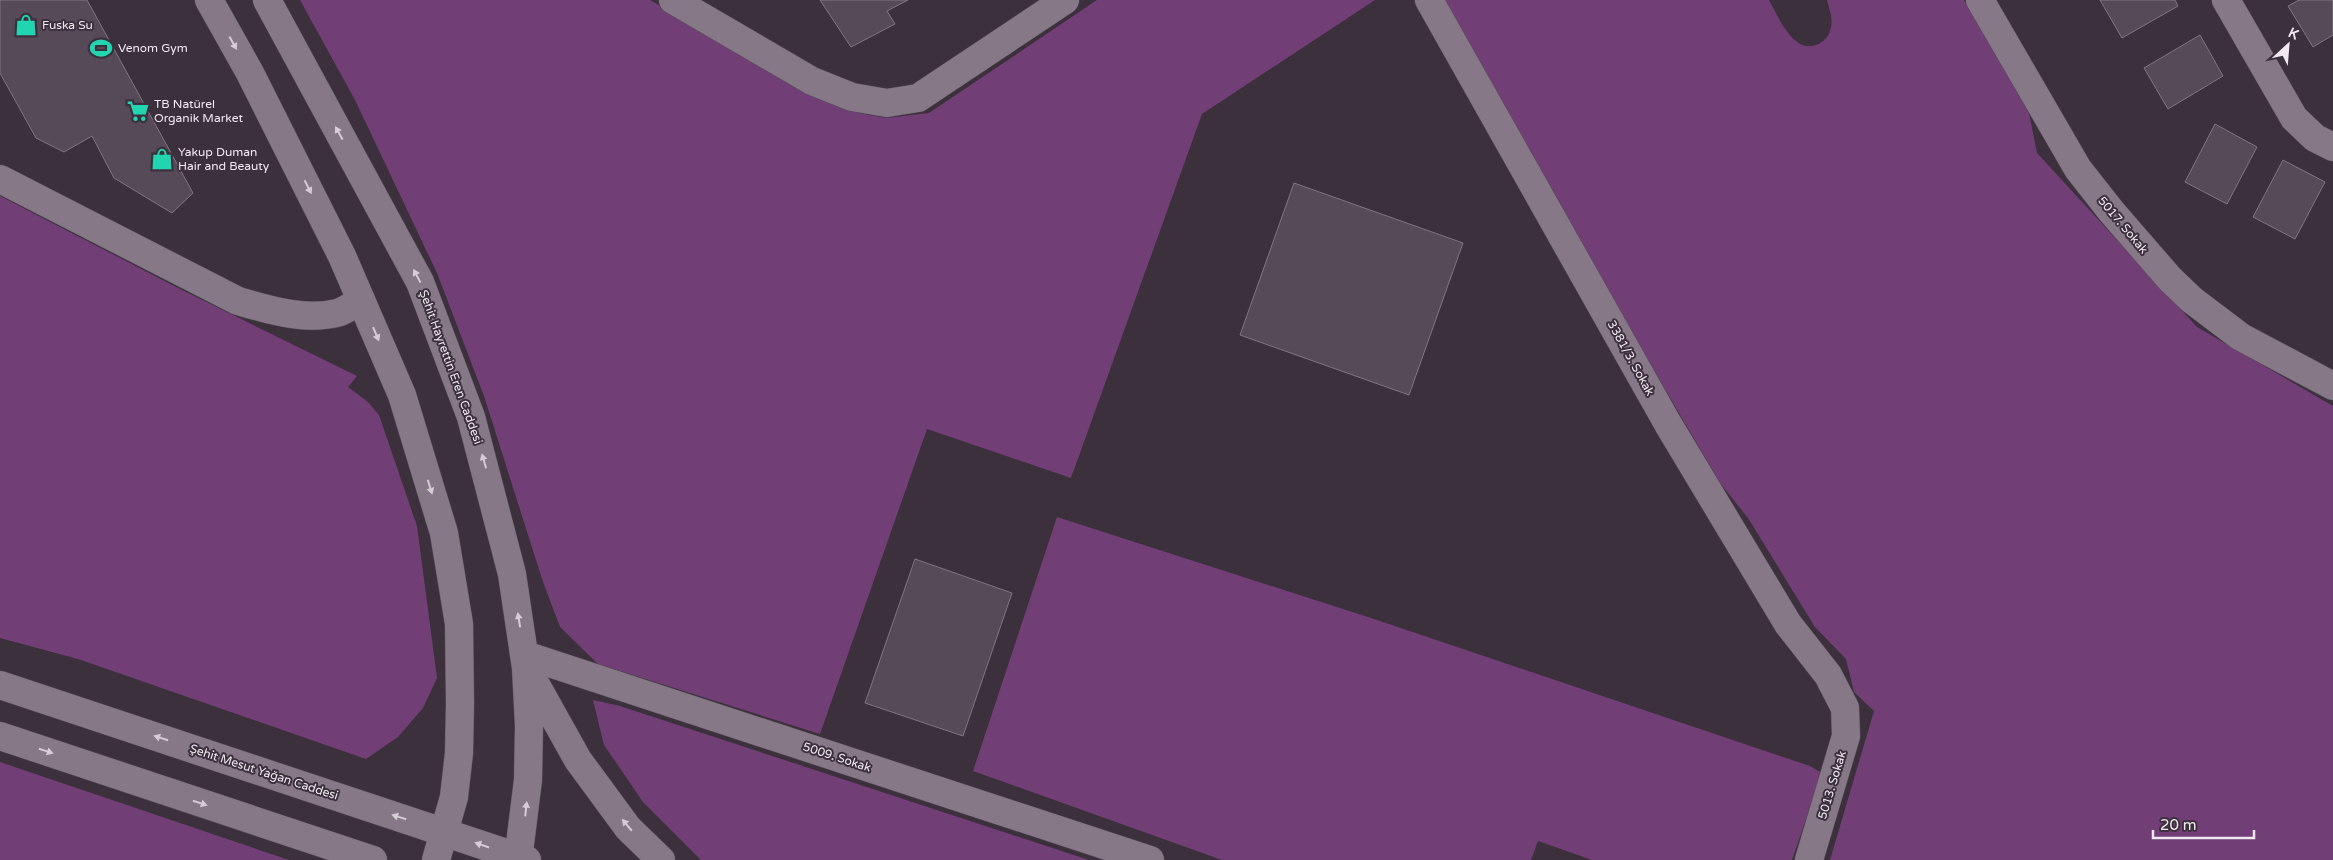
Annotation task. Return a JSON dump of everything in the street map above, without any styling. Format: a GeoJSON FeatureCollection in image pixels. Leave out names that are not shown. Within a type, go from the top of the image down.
{"type":"FeatureCollection","features":[{"type":"Feature","properties":{"kind":"street"},"geometry":{"type":"LineString","coordinates":[[209,0],[268,108],[342,256],[402,395],[444,533],[459,624],[459,753],[454,797],[436,860]]}},
{"type":"Feature","properties":{"kind":"street","name":"Şehit Hayrettin Eren Caddesi"},"geometry":{"type":"LineString","coordinates":[[267,0],[420,282],[471,417],[512,574],[526,661],[529,726],[528,780],[521,859]]}},
{"type":"Feature","properties":{"kind":"street"},"geometry":{"type":"LineString","coordinates":[[674,0],[812,81],[852,97],[887,103],[918,98],[1065,0]]}},
{"type":"Feature","properties":{"kind":"street","name":"3381/3. Sokak"},"geometry":{"type":"LineString","coordinates":[[1429,0],[1668,424],[1788,624],[1828,675],[1845,708]]}},
{"type":"Feature","properties":{"kind":"street","name":"5017. Sokak"},"geometry":{"type":"LineString","coordinates":[[1980,0],[2078,169],[2105,204],[2170,279],[2192,300],[2241,337],[2333,386]]}},
{"type":"Feature","properties":{"kind":"street"},"geometry":{"type":"LineString","coordinates":[[2226,0],[2294,118],[2315,138],[2333,147]]}},
{"type":"Feature","properties":{"kind":"street"},"geometry":{"type":"LineString","coordinates":[[0,179],[238,301],[275,312],[307,316],[338,313],[361,300]]}},
{"type":"Feature","properties":{"kind":"street"},"geometry":{"type":"LineString","coordinates":[[526,661],[578,760],[628,828],[661,860]]}},
{"type":"Feature","properties":{"kind":"street","name":"5009. Sokak"},"geometry":{"type":"LineString","coordinates":[[526,661],[1150,860]]}},
{"type":"Feature","properties":{"kind":"street","name":"Şehit Mesut Yağan Caddesi"},"geometry":{"type":"LineString","coordinates":[[0,685],[445,832],[521,859]]}},
{"type":"Feature","properties":{"kind":"street","name":"5013. Sokak"},"geometry":{"type":"LineString","coordinates":[[1809,860],[1846,736],[1845,708]]}},
{"type":"Feature","properties":{"kind":"street"},"geometry":{"type":"LineString","coordinates":[[0,736],[373,860]]}},
{"type":"Feature","properties":{"kind":"shaded area"},"geometry":{"type":"Polygon","coordinates":[[[300,0],[650,0],[805,90],[859,113],[886,118],[929,113],[1097,0],[1375,0],[1202,114],[1071,478],[927,429],[820,734],[598,664],[560,627],[543,582],[484,396],[437,273],[355,100],[300,0]]]}},
{"type":"Feature","properties":{"kind":"shaded area"},"geometry":{"type":"Polygon","coordinates":[[[1437,0],[1769,0],[1781,22],[1793,38],[1802,45],[1813,46],[1827,38],[1831,27],[1831,13],[1827,0],[1964,0],[2029,113],[2037,153],[2197,327],[2333,406],[2333,860],[1830,860],[1874,711],[1854,692],[1846,659],[1815,627],[1748,518],[1720,483],[1437,0]]]}},
{"type":"Feature","properties":{"kind":"shaded area"},"geometry":{"type":"Polygon","coordinates":[[[0,196],[182,290],[357,376],[348,387],[368,402],[379,415],[417,526],[437,678],[423,708],[398,737],[366,759],[78,659],[0,638],[0,196]]]}},
{"type":"Feature","properties":{"kind":"shaded area"},"geometry":{"type":"Polygon","coordinates":[[[1057,517],[1368,617],[1810,766],[1822,773],[1792,860],[1592,860],[1538,841],[1531,860],[1222,860],[973,771],[1057,517]]]}},
{"type":"Feature","properties":{"kind":"shaded area"},"geometry":{"type":"Polygon","coordinates":[[[593,700],[620,706],[1089,860],[701,860],[643,802],[604,745],[593,700]]]}},
{"type":"Feature","properties":{"kind":"shaded area"},"geometry":{"type":"Polygon","coordinates":[[[0,762],[289,860],[0,860],[0,762]]]}},
{"type":"Feature","properties":{"kind":"building"},"geometry":{"type":"Polygon","coordinates":[[[0,0],[87,0],[193,193],[172,213],[114,178],[92,136],[64,152],[36,138],[0,73],[0,0]]]}},
{"type":"Feature","properties":{"kind":"building"},"geometry":{"type":"Polygon","coordinates":[[[820,0],[908,0],[887,11],[895,24],[851,47],[820,0]]]}},
{"type":"Feature","properties":{"kind":"building"},"geometry":{"type":"Polygon","coordinates":[[[2100,0],[2175,0],[2178,6],[2122,38],[2100,0]]]}},
{"type":"Feature","properties":{"kind":"building"},"geometry":{"type":"Polygon","coordinates":[[[2299,0],[2333,0],[2333,35],[2313,47],[2288,6],[2299,0]]]}},
{"type":"Feature","properties":{"kind":"building"},"geometry":{"type":"Polygon","coordinates":[[[2200,35],[2223,76],[2168,109],[2144,68],[2200,35]]]}},
{"type":"Feature","properties":{"kind":"building"},"geometry":{"type":"Polygon","coordinates":[[[2215,124],[2257,147],[2227,204],[2185,182],[2215,124]]]}},
{"type":"Feature","properties":{"kind":"building"},"geometry":{"type":"Polygon","coordinates":[[[2283,160],[2325,182],[2295,239],[2253,217],[2283,160]]]}},
{"type":"Feature","properties":{"kind":"building"},"geometry":{"type":"Polygon","coordinates":[[[1294,183],[1463,243],[1409,395],[1240,335],[1294,183]]]}},
{"type":"Feature","properties":{"kind":"building"},"geometry":{"type":"Polygon","coordinates":[[[915,559],[1012,593],[963,736],[865,703],[915,559]]]}},
{"type":"Feature","properties":{"kind":"place","name":"Fuska Su"},"geometry":{"type":"Point","coordinates":[26,25]}},
{"type":"Feature","properties":{"kind":"place","name":"Venom Gym"},"geometry":{"type":"Point","coordinates":[101,48]}},
{"type":"Feature","properties":{"kind":"place","name":"TB Natürel Organik Market"},"geometry":{"type":"Point","coordinates":[138,111]}},
{"type":"Feature","properties":{"kind":"place","name":"Yakup Duman Hair and Beauty"},"geometry":{"type":"Point","coordinates":[162,159]}}]}
